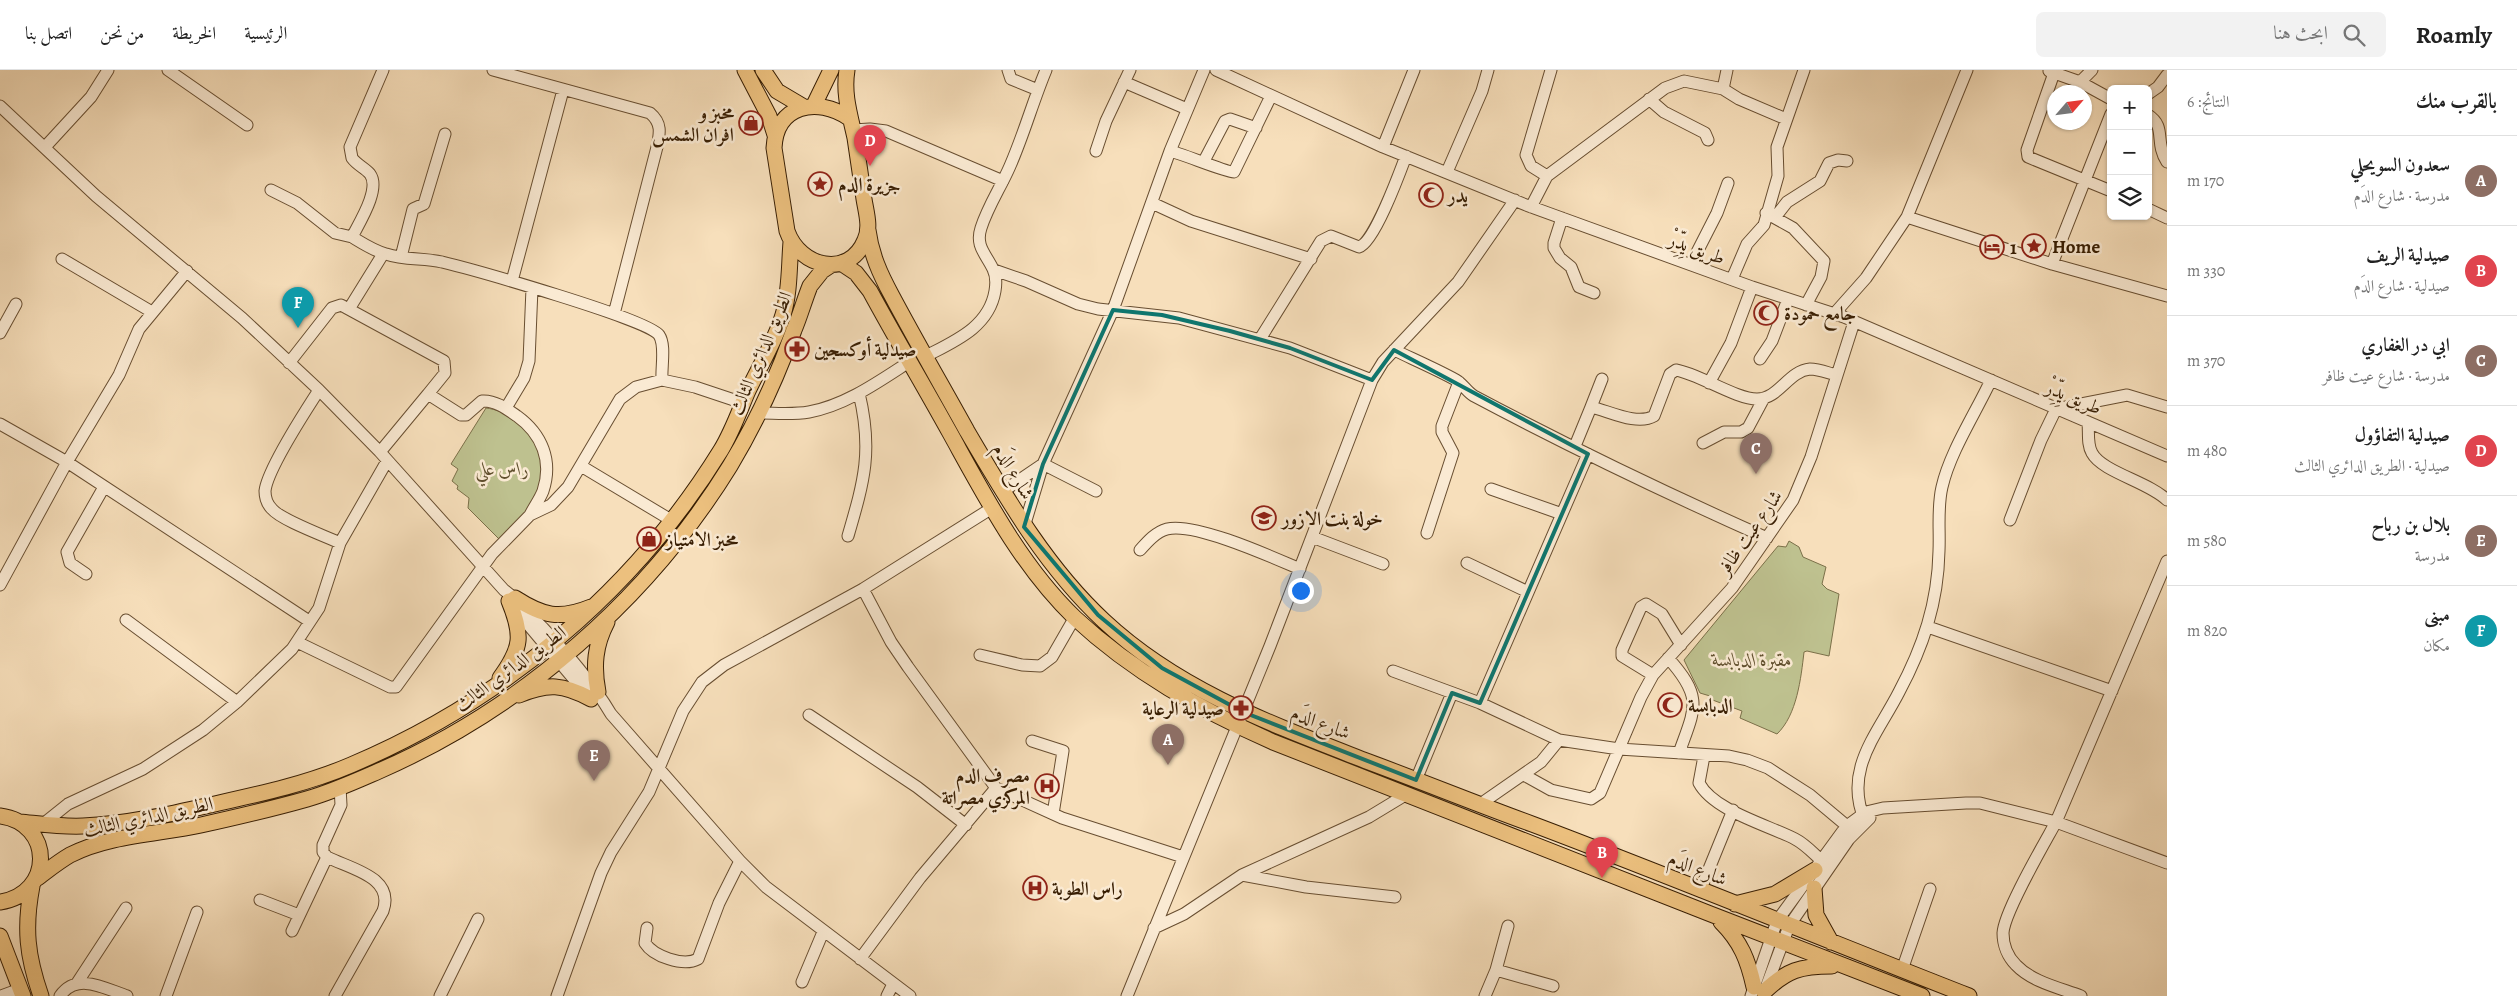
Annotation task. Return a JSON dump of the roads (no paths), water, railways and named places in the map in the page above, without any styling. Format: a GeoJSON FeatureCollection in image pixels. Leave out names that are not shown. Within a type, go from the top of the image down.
{"type":"FeatureCollection","features":[{"type":"Feature","properties":{"kind":"main road","name":"الطريق الدائري الثالث"},"geometry":{"type":"LineString","coordinates":[[8,816],[43,824],[72,826],[108,824],[199,808],[297,784],[350,766],[409,738],[493,687],[551,645],[599,603],[632,570],[671,520],[721,449],[782,317],[787,291],[791,242],[774,148],[775,135],[769,116],[745,70]]}},
{"type":"Feature","properties":{"kind":"main road"},"geometry":{"type":"LineString","coordinates":[[763,70],[777,91],[809,106],[832,108],[851,124]]}},
{"type":"Feature","properties":{"kind":"main road"},"geometry":{"type":"LineString","coordinates":[[775,135],[786,118],[809,106],[831,70]]}},
{"type":"Feature","properties":{"kind":"main road"},"geometry":{"type":"LineString","coordinates":[[847,70],[846,94],[851,124]]}},
{"type":"Feature","properties":{"kind":"main road","name":"شارع الدَم"},"geometry":{"type":"LineString","coordinates":[[851,124],[870,248],[879,271],[1002,492],[1024,526],[1072,589],[1107,624],[1136,649],[1162,668],[1219,701],[1243,712],[1969,996]]}},
{"type":"Feature","properties":{"kind":"main road","name":"الطريق الدائري الثالث"},"geometry":{"type":"LineString","coordinates":[[0,902],[18,897],[34,882],[70,855],[101,844],[263,811],[340,788],[418,752],[466,726],[562,658],[611,616],[675,543],[730,466],[758,413],[795,328],[810,286],[836,264],[861,249],[868,230]]}},
{"type":"Feature","properties":{"kind":"main road"},"geometry":{"type":"LineString","coordinates":[[791,242],[806,258],[836,264]]}},
{"type":"Feature","properties":{"kind":"main road","name":"شارع الدَم"},"geometry":{"type":"LineString","coordinates":[[836,264],[856,273],[870,291],[992,508],[1032,569],[1075,617],[1112,650],[1148,676],[1211,714],[1237,726],[1686,904],[1716,918],[1922,996]]}},
{"type":"Feature","properties":{"kind":"main road"},"geometry":{"type":"LineString","coordinates":[[632,570],[644,580]]}},
{"type":"Feature","properties":{"kind":"main road"},"geometry":{"type":"LineString","coordinates":[[509,596],[542,613],[554,615],[573,613],[599,603]]}},
{"type":"Feature","properties":{"kind":"main road"},"geometry":{"type":"LineString","coordinates":[[493,687],[512,659],[519,642],[518,622],[509,596]]}},
{"type":"Feature","properties":{"kind":"main road"},"geometry":{"type":"LineString","coordinates":[[502,702],[530,691],[550,686],[595,696],[594,662],[598,643],[611,616]]}},
{"type":"Feature","properties":{"kind":"main road"},"geometry":{"type":"LineString","coordinates":[[8,816],[30,830],[37,841],[41,853],[40,866],[34,882],[26,935],[32,971],[41,996]]}},
{"type":"Feature","properties":{"kind":"main road"},"geometry":{"type":"LineString","coordinates":[[1734,904],[1775,894],[1818,865]]}},
{"type":"Feature","properties":{"kind":"main road"},"geometry":{"type":"LineString","coordinates":[[1814,888],[1816,915],[1831,942]]}},
{"type":"Feature","properties":{"kind":"main road"},"geometry":{"type":"LineString","coordinates":[[1716,918],[1741,945],[1758,993],[1798,968],[1808,966],[1845,967]]}},
{"type":"Feature","properties":{"kind":"main road"},"geometry":{"type":"LineString","coordinates":[[0,936],[21,993]]}},
{"type":"Feature","properties":{"kind":"street"},"geometry":{"type":"LineString","coordinates":[[45,147],[91,97],[108,70]]}},
{"type":"Feature","properties":{"kind":"street"},"geometry":{"type":"LineString","coordinates":[[168,70],[246,125]]}},
{"type":"Feature","properties":{"kind":"street"},"geometry":{"type":"LineString","coordinates":[[352,237],[369,201],[373,181],[368,172],[352,158],[350,147],[383,70]]}},
{"type":"Feature","properties":{"kind":"street"},"geometry":{"type":"LineString","coordinates":[[493,70],[650,113],[656,118],[660,129],[614,314]]}},
{"type":"Feature","properties":{"kind":"street"},"geometry":{"type":"LineString","coordinates":[[1008,70],[1011,79],[1038,90]]}},
{"type":"Feature","properties":{"kind":"street"},"geometry":{"type":"LineString","coordinates":[[926,356],[969,332],[987,314],[994,294],[994,270],[982,252],[979,235],[985,217],[1003,181],[1046,70]]}},
{"type":"Feature","properties":{"kind":"street"},"geometry":{"type":"LineString","coordinates":[[1096,150],[1106,121],[1130,70]]}},
{"type":"Feature","properties":{"kind":"street"},"geometry":{"type":"LineString","coordinates":[[1024,526],[1043,464],[1113,310],[1170,150],[1204,70]]}},
{"type":"Feature","properties":{"kind":"street","name":"طريق يِدِّرْ"},"geometry":{"type":"LineString","coordinates":[[1216,70],[1383,147],[1531,207],[1752,287],[1834,314],[2167,456]]}},
{"type":"Feature","properties":{"kind":"street"},"geometry":{"type":"LineString","coordinates":[[1383,147],[1414,70]]}},
{"type":"Feature","properties":{"kind":"street"},"geometry":{"type":"LineString","coordinates":[[1447,172],[1482,91],[1488,70]]}},
{"type":"Feature","properties":{"kind":"street"},"geometry":{"type":"LineString","coordinates":[[1546,176],[1531,166],[1526,155],[1551,70]]}},
{"type":"Feature","properties":{"kind":"street"},"geometry":{"type":"LineString","coordinates":[[1723,88],[1727,70]]}},
{"type":"Feature","properties":{"kind":"street"},"geometry":{"type":"LineString","coordinates":[[1771,215],[1778,176],[1776,147],[1804,70]]}},
{"type":"Feature","properties":{"kind":"street"},"geometry":{"type":"LineString","coordinates":[[1834,314],[1866,278],[1907,217],[1967,70]]}},
{"type":"Feature","properties":{"kind":"street"},"geometry":{"type":"LineString","coordinates":[[2080,82],[2092,70]]}},
{"type":"Feature","properties":{"kind":"street"},"geometry":{"type":"LineString","coordinates":[[2107,97],[2080,82],[2050,71],[2027,150],[2028,157],[2107,190]]}},
{"type":"Feature","properties":{"kind":"street"},"geometry":{"type":"LineString","coordinates":[[2152,91],[2158,87],[2167,75]]}},
{"type":"Feature","properties":{"kind":"street"},"geometry":{"type":"LineString","coordinates":[[1124,82],[1187,109]]}},
{"type":"Feature","properties":{"kind":"street"},"geometry":{"type":"LineString","coordinates":[[1531,207],[1546,176],[1630,116],[1665,88],[1684,82],[1723,88],[1739,99],[1786,119]]}},
{"type":"Feature","properties":{"kind":"street"},"geometry":{"type":"LineString","coordinates":[[512,282],[563,90]]}},
{"type":"Feature","properties":{"kind":"street"},"geometry":{"type":"LineString","coordinates":[[1170,150],[1204,161],[1227,172],[1234,172],[1271,96]]}},
{"type":"Feature","properties":{"kind":"street"},"geometry":{"type":"LineString","coordinates":[[1649,99],[1664,112],[1704,133],[1708,140]]}},
{"type":"Feature","properties":{"kind":"street"},"geometry":{"type":"LineString","coordinates":[[0,106],[96,196],[242,318],[319,390],[384,457],[483,566],[740,861],[766,887],[910,996]]}},
{"type":"Feature","properties":{"kind":"street"},"geometry":{"type":"LineString","coordinates":[[2152,117],[2161,121],[2164,126],[2162,151],[2167,162]]}},
{"type":"Feature","properties":{"kind":"street"},"geometry":{"type":"LineString","coordinates":[[1204,161],[1225,121],[1230,119],[1256,128]]}},
{"type":"Feature","properties":{"kind":"street"},"geometry":{"type":"LineString","coordinates":[[851,124],[886,131],[1003,181]]}},
{"type":"Feature","properties":{"kind":"street"},"geometry":{"type":"LineString","coordinates":[[2052,264],[2107,125]]}},
{"type":"Feature","properties":{"kind":"street"},"geometry":{"type":"LineString","coordinates":[[401,258],[413,209],[424,204],[445,134]]}},
{"type":"Feature","properties":{"kind":"street"},"geometry":{"type":"LineString","coordinates":[[1260,339],[1276,310],[1321,241],[1328,236],[1359,247],[1363,246],[1391,195],[1406,156]]}},
{"type":"Feature","properties":{"kind":"street"},"geometry":{"type":"LineString","coordinates":[[1732,279],[1747,244],[1762,229],[1771,215],[1787,202],[1820,181],[1829,163],[1838,160],[1847,161]]}},
{"type":"Feature","properties":{"kind":"street"},"geometry":{"type":"LineString","coordinates":[[1691,264],[1717,214],[1728,183]]}},
{"type":"Feature","properties":{"kind":"street"},"geometry":{"type":"LineString","coordinates":[[271,190],[298,203],[335,233],[352,237],[383,254],[401,258],[441,262],[614,314],[649,328],[659,335],[661,340],[662,380]]}},
{"type":"Feature","properties":{"kind":"street"},"geometry":{"type":"LineString","coordinates":[[1127,996],[1243,712],[1372,380],[1394,350],[1422,323],[1473,264],[1515,200]]}},
{"type":"Feature","properties":{"kind":"street"},"geometry":{"type":"LineString","coordinates":[[1152,203],[1191,221],[1311,259]]}},
{"type":"Feature","properties":{"kind":"street"},"geometry":{"type":"LineString","coordinates":[[2152,211],[2167,218]]}},
{"type":"Feature","properties":{"kind":"street"},"geometry":{"type":"LineString","coordinates":[[1771,215],[1797,232],[1824,261],[1820,277],[1806,305]]}},
{"type":"Feature","properties":{"kind":"street"},"geometry":{"type":"LineString","coordinates":[[1907,217],[2052,264],[2167,296]]}},
{"type":"Feature","properties":{"kind":"street"},"geometry":{"type":"LineString","coordinates":[[1562,218],[1554,243],[1556,254],[1571,267],[1579,287],[1594,293]]}},
{"type":"Feature","properties":{"kind":"street"},"geometry":{"type":"LineString","coordinates":[[349,309],[383,254]]}},
{"type":"Feature","properties":{"kind":"street"},"geometry":{"type":"LineString","coordinates":[[62,259],[152,312]]}},
{"type":"Feature","properties":{"kind":"street"},"geometry":{"type":"LineString","coordinates":[[994,270],[1026,281],[1078,304],[1179,318],[1260,339],[1334,363],[1372,380]]}},
{"type":"Feature","properties":{"kind":"street"},"geometry":{"type":"LineString","coordinates":[[0,585],[67,462],[114,384],[133,341],[152,312],[187,271]]}},
{"type":"Feature","properties":{"kind":"street"},"geometry":{"type":"LineString","coordinates":[[1708,382],[1731,343],[1752,287]]}},
{"type":"Feature","properties":{"kind":"street"},"geometry":{"type":"LineString","coordinates":[[506,408],[524,378],[529,361],[532,288]]}},
{"type":"Feature","properties":{"kind":"street"},"geometry":{"type":"LineString","coordinates":[[1760,360],[1772,341],[1788,299]]}},
{"type":"Feature","properties":{"kind":"street"},"geometry":{"type":"LineString","coordinates":[[0,333],[16,304]]}},
{"type":"Feature","properties":{"kind":"street"},"geometry":{"type":"LineString","coordinates":[[43,824],[68,804],[142,769],[168,754],[237,702],[297,642],[322,602],[340,544],[384,457],[445,373],[444,361],[349,309],[338,305],[332,308],[289,363]]}},
{"type":"Feature","properties":{"kind":"street","name":"شارع عيت ظافر"},"geometry":{"type":"LineString","coordinates":[[1524,775],[1558,793],[1594,798],[1602,788],[1641,697],[1653,675],[1732,588],[1799,489],[1854,322]]}},
{"type":"Feature","properties":{"kind":"street"},"geometry":{"type":"LineString","coordinates":[[1394,350],[1459,382],[1465,390],[1474,396],[1588,454],[1685,502],[1767,538]]}},
{"type":"Feature","properties":{"kind":"street"},"geometry":{"type":"LineString","coordinates":[[758,413],[810,412],[860,393],[909,362]]}},
{"type":"Feature","properties":{"kind":"street"},"geometry":{"type":"LineString","coordinates":[[1703,444],[1724,432],[1741,432],[1748,428],[1764,398],[1804,370],[1815,369],[1836,374]]}},
{"type":"Feature","properties":{"kind":"street"},"geometry":{"type":"LineString","coordinates":[[1591,408],[1646,420],[1654,416],[1672,372],[1678,370],[1750,398],[1764,398]]}},
{"type":"Feature","properties":{"kind":"street"},"geometry":{"type":"LineString","coordinates":[[1575,446],[1602,379]]}},
{"type":"Feature","properties":{"kind":"street"},"geometry":{"type":"LineString","coordinates":[[530,515],[545,508],[559,498],[581,466],[620,399],[636,387],[662,380],[694,387],[743,403]]}},
{"type":"Feature","properties":{"kind":"street"},"geometry":{"type":"LineString","coordinates":[[1783,923],[1814,888],[1863,818],[1858,794],[1861,761],[1900,692],[1928,627],[1938,576],[1942,488],[1951,462],[1991,380]]}},
{"type":"Feature","properties":{"kind":"street"},"geometry":{"type":"LineString","coordinates":[[1427,534],[1453,453],[1442,432],[1442,426],[1459,382]]}},
{"type":"Feature","properties":{"kind":"street"},"geometry":{"type":"LineString","coordinates":[[319,390],[281,455],[268,483],[265,495],[267,502],[275,512],[340,544]]}},
{"type":"Feature","properties":{"kind":"street"},"geometry":{"type":"LineString","coordinates":[[848,536],[867,465],[866,428],[860,393]]}},
{"type":"Feature","properties":{"kind":"street"},"geometry":{"type":"LineString","coordinates":[[297,642],[390,687],[396,687],[483,566],[530,515],[543,491],[546,473],[546,454],[532,428],[506,408],[482,401],[466,415],[461,415],[428,394]]}},
{"type":"Feature","properties":{"kind":"street"},"geometry":{"type":"LineString","coordinates":[[2010,520],[2041,440],[2056,409],[2127,395],[2167,407]]}},
{"type":"Feature","properties":{"kind":"street"},"geometry":{"type":"LineString","coordinates":[[2088,422],[2089,447],[2097,460],[2155,490],[2167,500]]}},
{"type":"Feature","properties":{"kind":"street"},"geometry":{"type":"LineString","coordinates":[[0,424],[67,462],[309,621]]}},
{"type":"Feature","properties":{"kind":"street"},"geometry":{"type":"LineString","coordinates":[[1480,703],[1588,454]]}},
{"type":"Feature","properties":{"kind":"street"},"geometry":{"type":"LineString","coordinates":[[1043,464],[1096,491]]}},
{"type":"Feature","properties":{"kind":"street"},"geometry":{"type":"LineString","coordinates":[[1002,492],[1043,464]]}},
{"type":"Feature","properties":{"kind":"street"},"geometry":{"type":"LineString","coordinates":[[581,466],[671,520]]}},
{"type":"Feature","properties":{"kind":"street"},"geometry":{"type":"LineString","coordinates":[[86,574],[70,563],[66,552],[104,487]]}},
{"type":"Feature","properties":{"kind":"street"},"geometry":{"type":"LineString","coordinates":[[1491,489],[1562,514]]}},
{"type":"Feature","properties":{"kind":"street"},"geometry":{"type":"LineString","coordinates":[[557,996],[600,874],[611,852],[644,802],[683,711],[709,676],[732,660],[863,589],[992,508]]}},
{"type":"Feature","properties":{"kind":"street"},"geometry":{"type":"LineString","coordinates":[[1140,550],[1161,531],[1186,528],[1300,568]]}},
{"type":"Feature","properties":{"kind":"street"},"geometry":{"type":"LineString","coordinates":[[1312,537],[1383,564]]}},
{"type":"Feature","properties":{"kind":"street"},"geometry":{"type":"LineString","coordinates":[[2081,996],[2035,978],[2021,969],[2008,955],[2004,940],[2004,926],[2056,822],[2167,561]]}},
{"type":"Feature","properties":{"kind":"street"},"geometry":{"type":"LineString","coordinates":[[1467,563],[1528,592]]}},
{"type":"Feature","properties":{"kind":"street"},"geometry":{"type":"LineString","coordinates":[[863,589],[887,635],[908,667],[996,788],[1053,814],[1183,857]]}},
{"type":"Feature","properties":{"kind":"street"},"geometry":{"type":"LineString","coordinates":[[1653,675],[1622,656],[1622,650],[1641,606],[1646,604],[1662,614],[1681,645]]}},
{"type":"Feature","properties":{"kind":"street"},"geometry":{"type":"LineString","coordinates":[[980,655],[1022,665],[1044,664],[1052,657],[1075,617]]}},
{"type":"Feature","properties":{"kind":"street"},"geometry":{"type":"LineString","coordinates":[[126,620],[237,702]]}},
{"type":"Feature","properties":{"kind":"street"},"geometry":{"type":"LineString","coordinates":[[1928,627],[2112,691]]}},
{"type":"Feature","properties":{"kind":"street"},"geometry":{"type":"LineString","coordinates":[[1668,658],[1686,680],[1693,699],[1693,719],[1679,753]]}},
{"type":"Feature","properties":{"kind":"street"},"geometry":{"type":"LineString","coordinates":[[1393,671],[1480,703],[1559,740],[1619,749],[1704,756],[1729,756],[1768,768],[1810,794],[1847,826]]}},
{"type":"Feature","properties":{"kind":"street"},"geometry":{"type":"LineString","coordinates":[[1416,780],[1452,693]]}},
{"type":"Feature","properties":{"kind":"street"},"geometry":{"type":"LineString","coordinates":[[809,716],[916,787],[966,825]]}},
{"type":"Feature","properties":{"kind":"street"},"geometry":{"type":"LineString","coordinates":[[1479,805],[1546,758],[1559,740]]}},
{"type":"Feature","properties":{"kind":"street"},"geometry":{"type":"LineString","coordinates":[[1032,742],[1063,751],[1053,814]]}},
{"type":"Feature","properties":{"kind":"street"},"geometry":{"type":"LineString","coordinates":[[1704,756],[1699,780],[1702,789],[1719,803],[1796,839],[1818,865]]}},
{"type":"Feature","properties":{"kind":"street"},"geometry":{"type":"LineString","coordinates":[[335,996],[383,911],[386,898],[384,889],[378,881],[328,857],[323,852],[322,847],[340,808],[340,788]]}},
{"type":"Feature","properties":{"kind":"street"},"geometry":{"type":"LineString","coordinates":[[860,959],[920,878],[996,788]]}},
{"type":"Feature","properties":{"kind":"street"},"geometry":{"type":"LineString","coordinates":[[1154,928],[1184,914],[1242,875],[1369,817],[1407,794]]}},
{"type":"Feature","properties":{"kind":"street"},"geometry":{"type":"LineString","coordinates":[[1758,993],[1783,923],[1818,865],[1847,826],[1883,808],[1980,803],[2056,822],[2167,863]]}},
{"type":"Feature","properties":{"kind":"street"},"geometry":{"type":"LineString","coordinates":[[1700,891],[1733,810]]}},
{"type":"Feature","properties":{"kind":"street"},"geometry":{"type":"LineString","coordinates":[[292,931],[328,857]]}},
{"type":"Feature","properties":{"kind":"street"},"geometry":{"type":"LineString","coordinates":[[646,928],[645,943],[651,951],[685,962],[698,959],[719,903],[740,861]]}},
{"type":"Feature","properties":{"kind":"street"},"geometry":{"type":"LineString","coordinates":[[1242,875],[1306,887],[1395,897]]}},
{"type":"Feature","properties":{"kind":"street"},"geometry":{"type":"LineString","coordinates":[[1902,970],[1930,889]]}},
{"type":"Feature","properties":{"kind":"street"},"geometry":{"type":"LineString","coordinates":[[260,900],[299,915]]}},
{"type":"Feature","properties":{"kind":"street"},"geometry":{"type":"LineString","coordinates":[[77,983],[126,908]]}},
{"type":"Feature","properties":{"kind":"street"},"geometry":{"type":"LineString","coordinates":[[166,996],[197,912]]}},
{"type":"Feature","properties":{"kind":"street"},"geometry":{"type":"LineString","coordinates":[[440,996],[478,919]]}},
{"type":"Feature","properties":{"kind":"street"},"geometry":{"type":"LineString","coordinates":[[1485,996],[1496,970],[1508,926]]}},
{"type":"Feature","properties":{"kind":"street"},"geometry":{"type":"LineString","coordinates":[[802,982],[823,932]]}},
{"type":"Feature","properties":{"kind":"street"},"geometry":{"type":"LineString","coordinates":[[1496,970],[1553,986]]}},
{"type":"Feature","properties":{"kind":"street"},"geometry":{"type":"LineString","coordinates":[[60,996],[68,987],[77,983],[93,984],[127,996]]}},
{"type":"Feature","properties":{"kind":"street"},"geometry":{"type":"LineString","coordinates":[[887,996],[893,984]]}},
{"type":"Feature","properties":{"kind":"street"},"geometry":{"type":"LineString","coordinates":[[1,996],[21,993]]}},
{"type":"Feature","properties":{"kind":"place","name":"مخبز و افران الشمس"},"geometry":{"type":"Point","coordinates":[751,123]}},
{"type":"Feature","properties":{"kind":"place","name":"صيدلية التفاؤول"},"geometry":{"type":"Point","coordinates":[870,166]}},
{"type":"Feature","properties":{"kind":"place","name":"جزيرة الدم"},"geometry":{"type":"Point","coordinates":[820,184]}},
{"type":"Feature","properties":{"kind":"place","name":"يدر"},"geometry":{"type":"Point","coordinates":[1431,195]}},
{"type":"Feature","properties":{"kind":"place","name":"Home"},"geometry":{"type":"Point","coordinates":[2034,246]}},
{"type":"Feature","properties":{"kind":"place","name":"1"},"geometry":{"type":"Point","coordinates":[1992,247]}},
{"type":"Feature","properties":{"kind":"place","name":"جامع حمودة"},"geometry":{"type":"Point","coordinates":[1766,313]}},
{"type":"Feature","properties":{"kind":"place","name":"مبنى"},"geometry":{"type":"Point","coordinates":[298,328]}},
{"type":"Feature","properties":{"kind":"place","name":"صيدلية أوكسجين"},"geometry":{"type":"Point","coordinates":[797,349]}},
{"type":"Feature","properties":{"kind":"place","name":"ابي در الغفاري"},"geometry":{"type":"Point","coordinates":[1756,474]}},
{"type":"Feature","properties":{"kind":"place","name":"خولة بنت الازور"},"geometry":{"type":"Point","coordinates":[1264,518]}},
{"type":"Feature","properties":{"kind":"place","name":"مخبز اﻻمتياز"},"geometry":{"type":"Point","coordinates":[649,539]}},
{"type":"Feature","properties":{"kind":"place","name":"الدبابسة"},"geometry":{"type":"Point","coordinates":[1670,705]}},
{"type":"Feature","properties":{"kind":"place","name":"صيدلية الرعاية"},"geometry":{"type":"Point","coordinates":[1241,708]}},
{"type":"Feature","properties":{"kind":"place","name":"سعدون السويحلي"},"geometry":{"type":"Point","coordinates":[1168,765]}},
{"type":"Feature","properties":{"kind":"place","name":"بلال بن رباح"},"geometry":{"type":"Point","coordinates":[594,781]}},
{"type":"Feature","properties":{"kind":"place","name":"مصرف الدم المركزي مصراتة"},"geometry":{"type":"Point","coordinates":[1047,786]}},
{"type":"Feature","properties":{"kind":"place","name":"صيدلية الريف"},"geometry":{"type":"Point","coordinates":[1602,878]}},
{"type":"Feature","properties":{"kind":"place","name":"راس الطوبة"},"geometry":{"type":"Point","coordinates":[1035,888]}},
{"type":"Feature","properties":{"kind":"park label","name":"راس علي"},"geometry":{"type":"Point","coordinates":[502,468]}},
{"type":"Feature","properties":{"kind":"park label","name":"مقبرة الدبابسة"},"geometry":{"type":"Point","coordinates":[1752,659]}}]}
